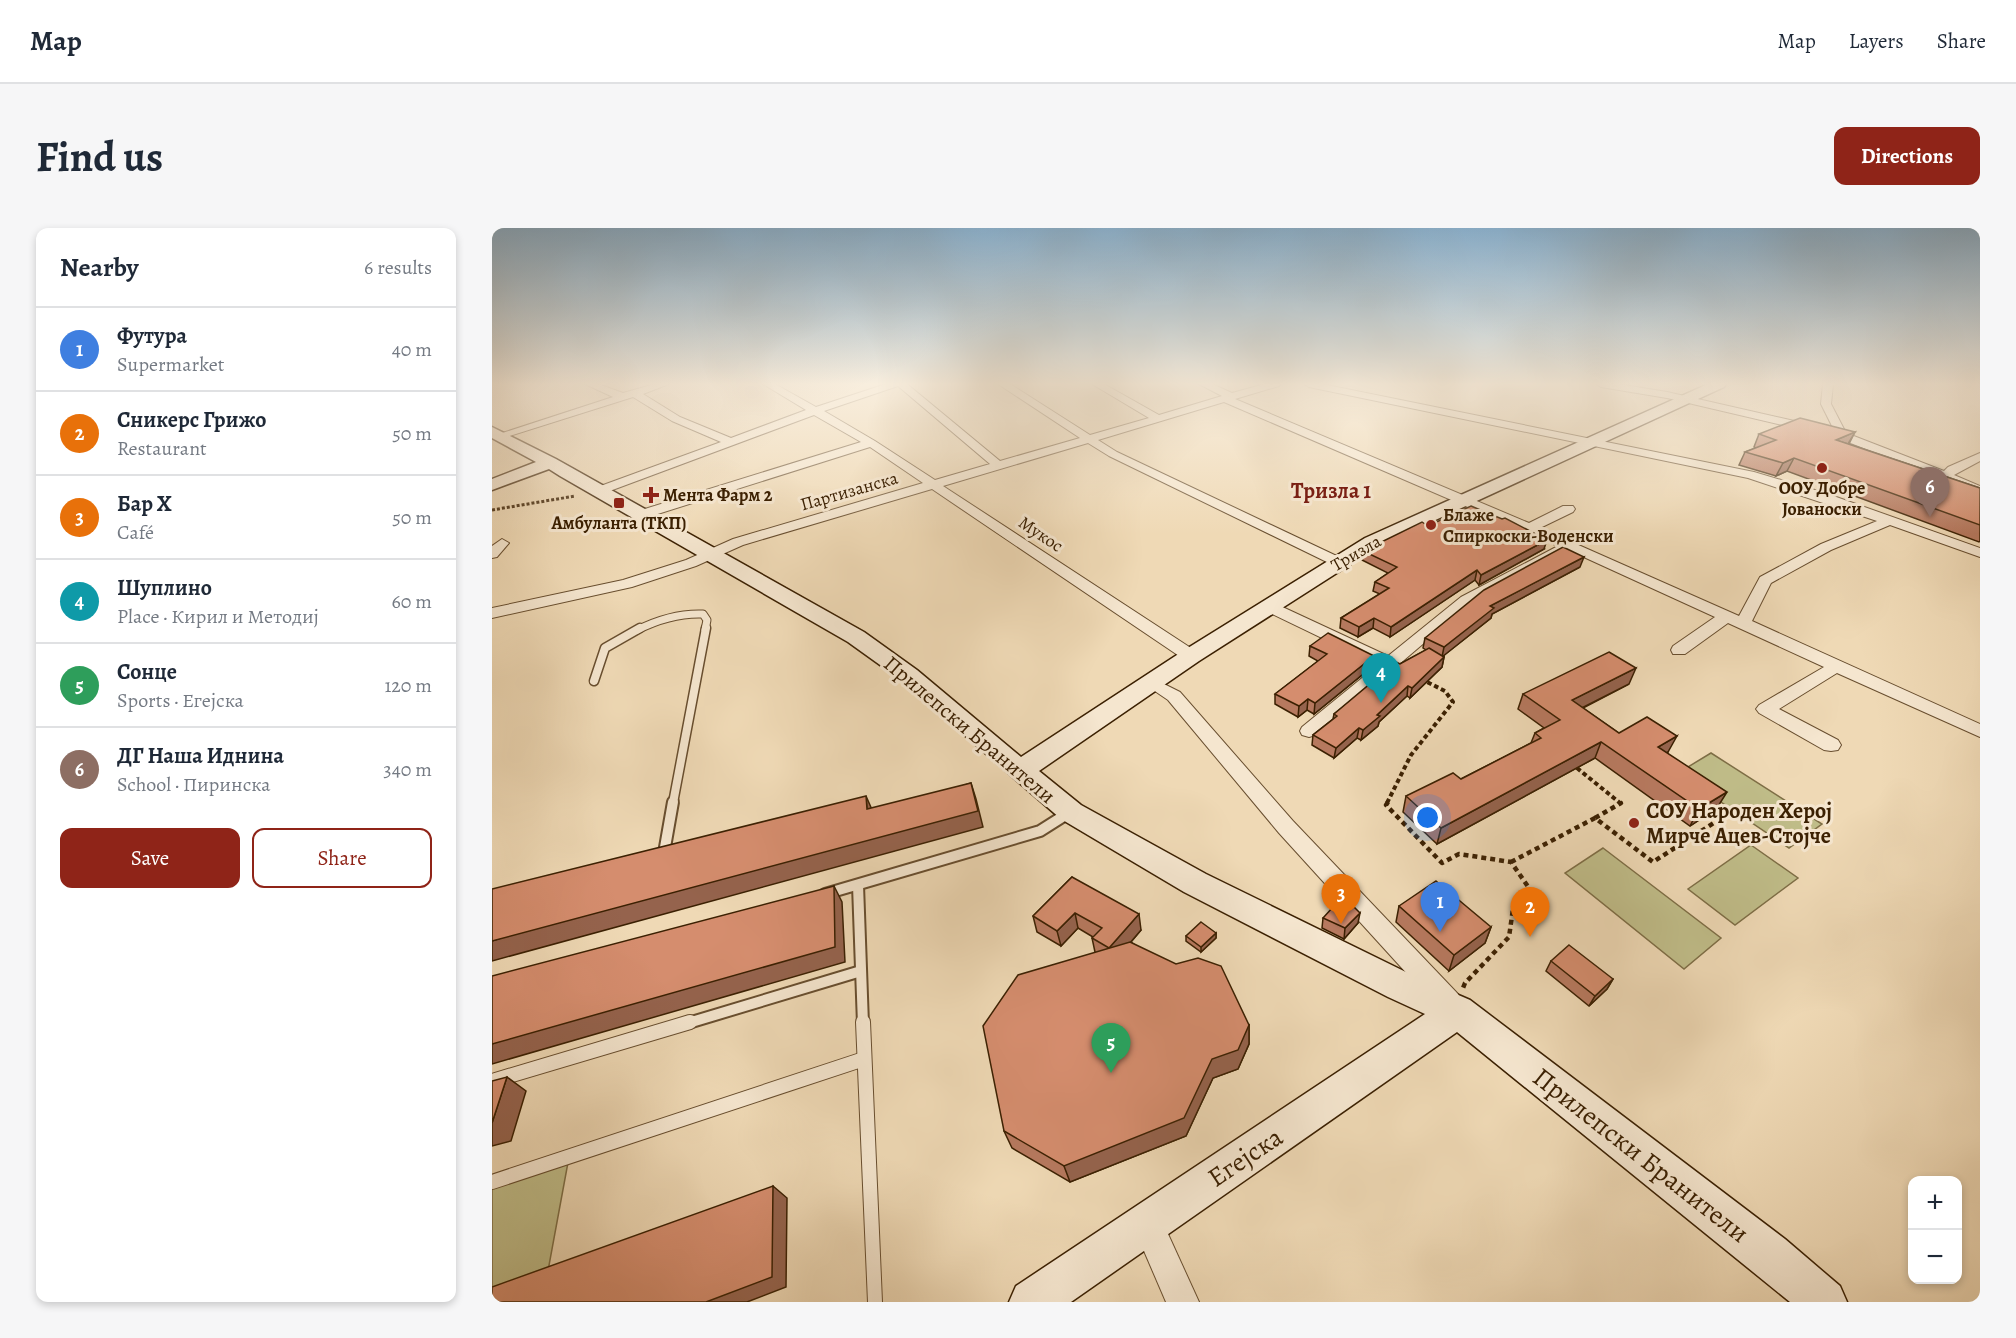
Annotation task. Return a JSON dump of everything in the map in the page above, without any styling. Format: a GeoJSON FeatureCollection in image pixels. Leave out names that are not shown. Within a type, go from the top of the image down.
{"type":"FeatureCollection","features":[{"type":"Feature","properties":{"kind":"street","name":"Прилепски Бранители"},"geometry":{"type":"LineString","coordinates":[[496,434],[856,637],[909,675],[1071,812],[1195,883],[1400,986],[1457,1011]]}},
{"type":"Feature","properties":{"kind":"street"},"geometry":{"type":"LineString","coordinates":[[712,434],[731,442]]}},
{"type":"Feature","properties":{"kind":"street"},"geometry":{"type":"LineString","coordinates":[[599,491],[752,434]]}},
{"type":"Feature","properties":{"kind":"street","name":"Мукос"},"geometry":{"type":"LineString","coordinates":[[856,434],[1191,656]]}},
{"type":"Feature","properties":{"kind":"street"},"geometry":{"type":"LineString","coordinates":[[961,434],[999,466]]}},
{"type":"Feature","properties":{"kind":"street"},"geometry":{"type":"LineString","coordinates":[[1080,434],[1113,454],[1338,562]]}},
{"type":"Feature","properties":{"kind":"street","name":"Партизанска"},"geometry":{"type":"LineString","coordinates":[[492,612],[627,584],[738,542],[1109,434]]}},
{"type":"Feature","properties":{"kind":"street"},"geometry":{"type":"LineString","coordinates":[[1302,434],[1463,499],[1980,731]]}},
{"type":"Feature","properties":{"kind":"street"},"geometry":{"type":"LineString","coordinates":[[1558,434],[1783,483],[1980,553]]}},
{"type":"Feature","properties":{"kind":"street","name":"Тризла"},"geometry":{"type":"LineString","coordinates":[[1020,771],[1191,656],[1381,537],[1605,434]]}},
{"type":"Feature","properties":{"kind":"street"},"geometry":{"type":"LineString","coordinates":[[1839,434],[1948,475],[1980,490]]}},
{"type":"Feature","properties":{"kind":"street"},"geometry":{"type":"LineString","coordinates":[[640,515],[871,443]]}},
{"type":"Feature","properties":{"kind":"street"},"geometry":{"type":"LineString","coordinates":[[1948,475],[1952,470],[1980,457]]}},
{"type":"Feature","properties":{"kind":"street"},"geometry":{"type":"LineString","coordinates":[[492,480],[546,461]]}},
{"type":"Feature","properties":{"kind":"street"},"geometry":{"type":"LineString","coordinates":[[492,485],[546,461]]}},
{"type":"Feature","properties":{"kind":"street"},"geometry":{"type":"LineString","coordinates":[[1529,528],[1568,509]]}},
{"type":"Feature","properties":{"kind":"street"},"geometry":{"type":"LineString","coordinates":[[1743,624],[1765,580],[1826,547],[1888,521]]}},
{"type":"Feature","properties":{"kind":"street"},"geometry":{"type":"LineString","coordinates":[[492,554],[502,543]]}},
{"type":"Feature","properties":{"kind":"street"},"geometry":{"type":"LineString","coordinates":[[1309,731],[1466,600],[1567,545]]}},
{"type":"Feature","properties":{"kind":"street"},"geometry":{"type":"LineString","coordinates":[[1270,607],[1390,664]]}},
{"type":"Feature","properties":{"kind":"street"},"geometry":{"type":"LineString","coordinates":[[1679,650],[1727,616]]}},
{"type":"Feature","properties":{"kind":"street"},"geometry":{"type":"LineString","coordinates":[[1831,745],[1765,709],[1835,667]]}},
{"type":"Feature","properties":{"kind":"street","name":"Прилепски Бранители"},"geometry":{"type":"LineString","coordinates":[[1152,683],[1174,696],[1286,827],[1457,1011],[1769,1255],[1824,1302]]}},
{"type":"Feature","properties":{"kind":"street","name":"Егејска"},"geometry":{"type":"LineString","coordinates":[[1032,1302],[1457,1011]]}},
{"type":"Feature","properties":{"kind":"street"},"geometry":{"type":"LineString","coordinates":[[1147,1223],[1183,1302]]}},
{"type":"Feature","properties":{"kind":"lane"},"geometry":{"type":"LineString","coordinates":[[594,681],[604,648],[653,622],[694,613],[703,614],[706,620],[664,853]]}},
{"type":"Feature","properties":{"kind":"lane"},"geometry":{"type":"LineString","coordinates":[[812,897],[1040,831],[1071,812]]}},
{"type":"Feature","properties":{"kind":"lane"},"geometry":{"type":"LineString","coordinates":[[652,856],[675,850]]}},
{"type":"Feature","properties":{"kind":"lane"},"geometry":{"type":"LineString","coordinates":[[858,885],[875,1302]]}},
{"type":"Feature","properties":{"kind":"lane"},"geometry":{"type":"LineString","coordinates":[[492,1081],[861,971]]}},
{"type":"Feature","properties":{"kind":"lane"},"geometry":{"type":"LineString","coordinates":[[492,1182],[864,1059]]}},
{"type":"Feature","properties":{"kind":"path"},"geometry":{"type":"LineString","coordinates":[[492,510],[599,491]]}},
{"type":"Feature","properties":{"kind":"path"},"geometry":{"type":"LineString","coordinates":[[1390,664],[1445,691],[1453,702],[1411,755],[1386,805],[1442,862],[1459,854],[1511,862],[1621,803],[1577,768]]}},
{"type":"Feature","properties":{"kind":"path"},"geometry":{"type":"LineString","coordinates":[[1595,818],[1653,862],[1734,810]]}},
{"type":"Feature","properties":{"kind":"path"},"geometry":{"type":"LineString","coordinates":[[1457,1011],[1464,983],[1509,938],[1513,909],[1529,888],[1511,862]]}},
{"type":"Feature","properties":{"kind":"shaded area"},"geometry":{"type":"Polygon","coordinates":[[[1711,753],[1822,824],[1789,848],[1678,773],[1711,753]]]}},
{"type":"Feature","properties":{"kind":"shaded area"},"geometry":{"type":"Polygon","coordinates":[[[1751,845],[1798,878],[1735,925],[1688,889],[1751,845]]]}},
{"type":"Feature","properties":{"kind":"shaded area"},"geometry":{"type":"Polygon","coordinates":[[[1603,848],[1721,938],[1684,969],[1565,873],[1603,848]]]}},
{"type":"Feature","properties":{"kind":"shaded area"},"geometry":{"type":"Polygon","coordinates":[[[569,1157],[545,1287],[492,1302],[492,1182],[569,1157]]]}},
{"type":"Feature","properties":{"kind":"building"},"geometry":{"type":"Polygon","coordinates":[[[1759,434],[1850,434],[1836,440],[1980,488],[1980,525],[1794,458],[1783,463],[1745,452],[1776,440],[1759,434]]]}},
{"type":"Feature","properties":{"kind":"building"},"geometry":{"type":"Polygon","coordinates":[[[1471,506],[1502,519],[1505,518],[1547,540],[1481,575],[1477,570],[1391,627],[1374,618],[1359,627],[1341,618],[1389,588],[1375,582],[1397,567],[1363,551],[1422,522],[1428,526],[1471,506]]]}},
{"type":"Feature","properties":{"kind":"building"},"geometry":{"type":"Polygon","coordinates":[[[1563,547],[1584,557],[1490,606],[1494,608],[1444,647],[1425,638],[1484,590],[1563,547]]]}},
{"type":"Feature","properties":{"kind":"building"},"geometry":{"type":"Polygon","coordinates":[[[1328,633],[1374,656],[1315,703],[1308,699],[1299,706],[1275,694],[1327,654],[1310,646],[1328,633]]]}},
{"type":"Feature","properties":{"kind":"building"},"geometry":{"type":"Polygon","coordinates":[[[1429,648],[1444,657],[1412,688],[1408,686],[1377,715],[1380,716],[1363,730],[1359,728],[1336,748],[1313,735],[1337,716],[1334,714],[1396,662],[1400,664],[1429,648]]]}},
{"type":"Feature","properties":{"kind":"building"},"geometry":{"type":"Polygon","coordinates":[[[1609,652],[1636,668],[1572,700],[1619,733],[1647,717],[1677,736],[1658,747],[1727,792],[1699,809],[1601,742],[1441,828],[1406,796],[1453,773],[1461,779],[1541,738],[1535,733],[1560,720],[1523,694],[1609,652]]]}},
{"type":"Feature","properties":{"kind":"building"},"geometry":{"type":"Polygon","coordinates":[[[971,783],[978,811],[492,941],[492,889],[866,796],[867,809],[971,783]]]}},
{"type":"Feature","properties":{"kind":"building"},"geometry":{"type":"Polygon","coordinates":[[[1072,877],[1139,914],[1109,948],[1092,938],[1102,928],[1075,913],[1057,931],[1033,916],[1072,877]]]}},
{"type":"Feature","properties":{"kind":"building"},"geometry":{"type":"Polygon","coordinates":[[[1436,881],[1491,927],[1454,955],[1399,906],[1436,881]]]}},
{"type":"Feature","properties":{"kind":"building"},"geometry":{"type":"Polygon","coordinates":[[[834,886],[835,947],[492,1044],[492,976],[834,886]]]}},
{"type":"Feature","properties":{"kind":"building"},"geometry":{"type":"Polygon","coordinates":[[[1343,896],[1360,913],[1345,928],[1323,918],[1343,896]]]}},
{"type":"Feature","properties":{"kind":"building"},"geometry":{"type":"Polygon","coordinates":[[[1201,922],[1216,933],[1201,947],[1186,936],[1201,922]]]}},
{"type":"Feature","properties":{"kind":"building"},"geometry":{"type":"Polygon","coordinates":[[[1130,942],[1176,964],[1198,958],[1221,966],[1249,1025],[1238,1050],[1212,1059],[1184,1118],[1064,1166],[1004,1131],[983,1026],[1018,975],[1130,942]]]}},
{"type":"Feature","properties":{"kind":"building"},"geometry":{"type":"Polygon","coordinates":[[[1569,945],[1613,979],[1595,996],[1551,961],[1569,945]]]}},
{"type":"Feature","properties":{"kind":"building"},"geometry":{"type":"Polygon","coordinates":[[[507,1077],[492,1123],[492,1081],[507,1077]]]}},
{"type":"Feature","properties":{"kind":"building"},"geometry":{"type":"Polygon","coordinates":[[[773,1186],[772,1277],[706,1302],[492,1302],[492,1287],[773,1186]]]}},
{"type":"Feature","properties":{"kind":"place","name":"ООУ Добре Јованоски"},"geometry":{"type":"Point","coordinates":[1822,468]}},
{"type":"Feature","properties":{"kind":"place","name":"Мента Фарм 2"},"geometry":{"type":"Point","coordinates":[651,495]}},
{"type":"Feature","properties":{"kind":"place","name":"Амбуланта (ТКП)"},"geometry":{"type":"Point","coordinates":[619,503]}},
{"type":"Feature","properties":{"kind":"place","name":"ДГ Наша Иднина"},"geometry":{"type":"Point","coordinates":[1930,517]}},
{"type":"Feature","properties":{"kind":"place","name":"Блаже Спиркоски-Воденски"},"geometry":{"type":"Point","coordinates":[1431,525]}},
{"type":"Feature","properties":{"kind":"place","name":"Шуплино"},"geometry":{"type":"Point","coordinates":[1381,703]}},
{"type":"Feature","properties":{"kind":"place","name":"СОУ Народен Херој Мирче Ацев-Стојче"},"geometry":{"type":"Point","coordinates":[1634,823]}},
{"type":"Feature","properties":{"kind":"place","name":"Бар Х"},"geometry":{"type":"Point","coordinates":[1341,924]}},
{"type":"Feature","properties":{"kind":"place","name":"Футура"},"geometry":{"type":"Point","coordinates":[1440,932]}},
{"type":"Feature","properties":{"kind":"place","name":"Сникерс Грижо"},"geometry":{"type":"Point","coordinates":[1530,937]}},
{"type":"Feature","properties":{"kind":"place","name":"Сонце"},"geometry":{"type":"Point","coordinates":[1111,1073]}},
{"type":"Feature","properties":{"kind":"district","name":"Тризла 1"},"geometry":{"type":"Point","coordinates":[1331,490]}}]}
